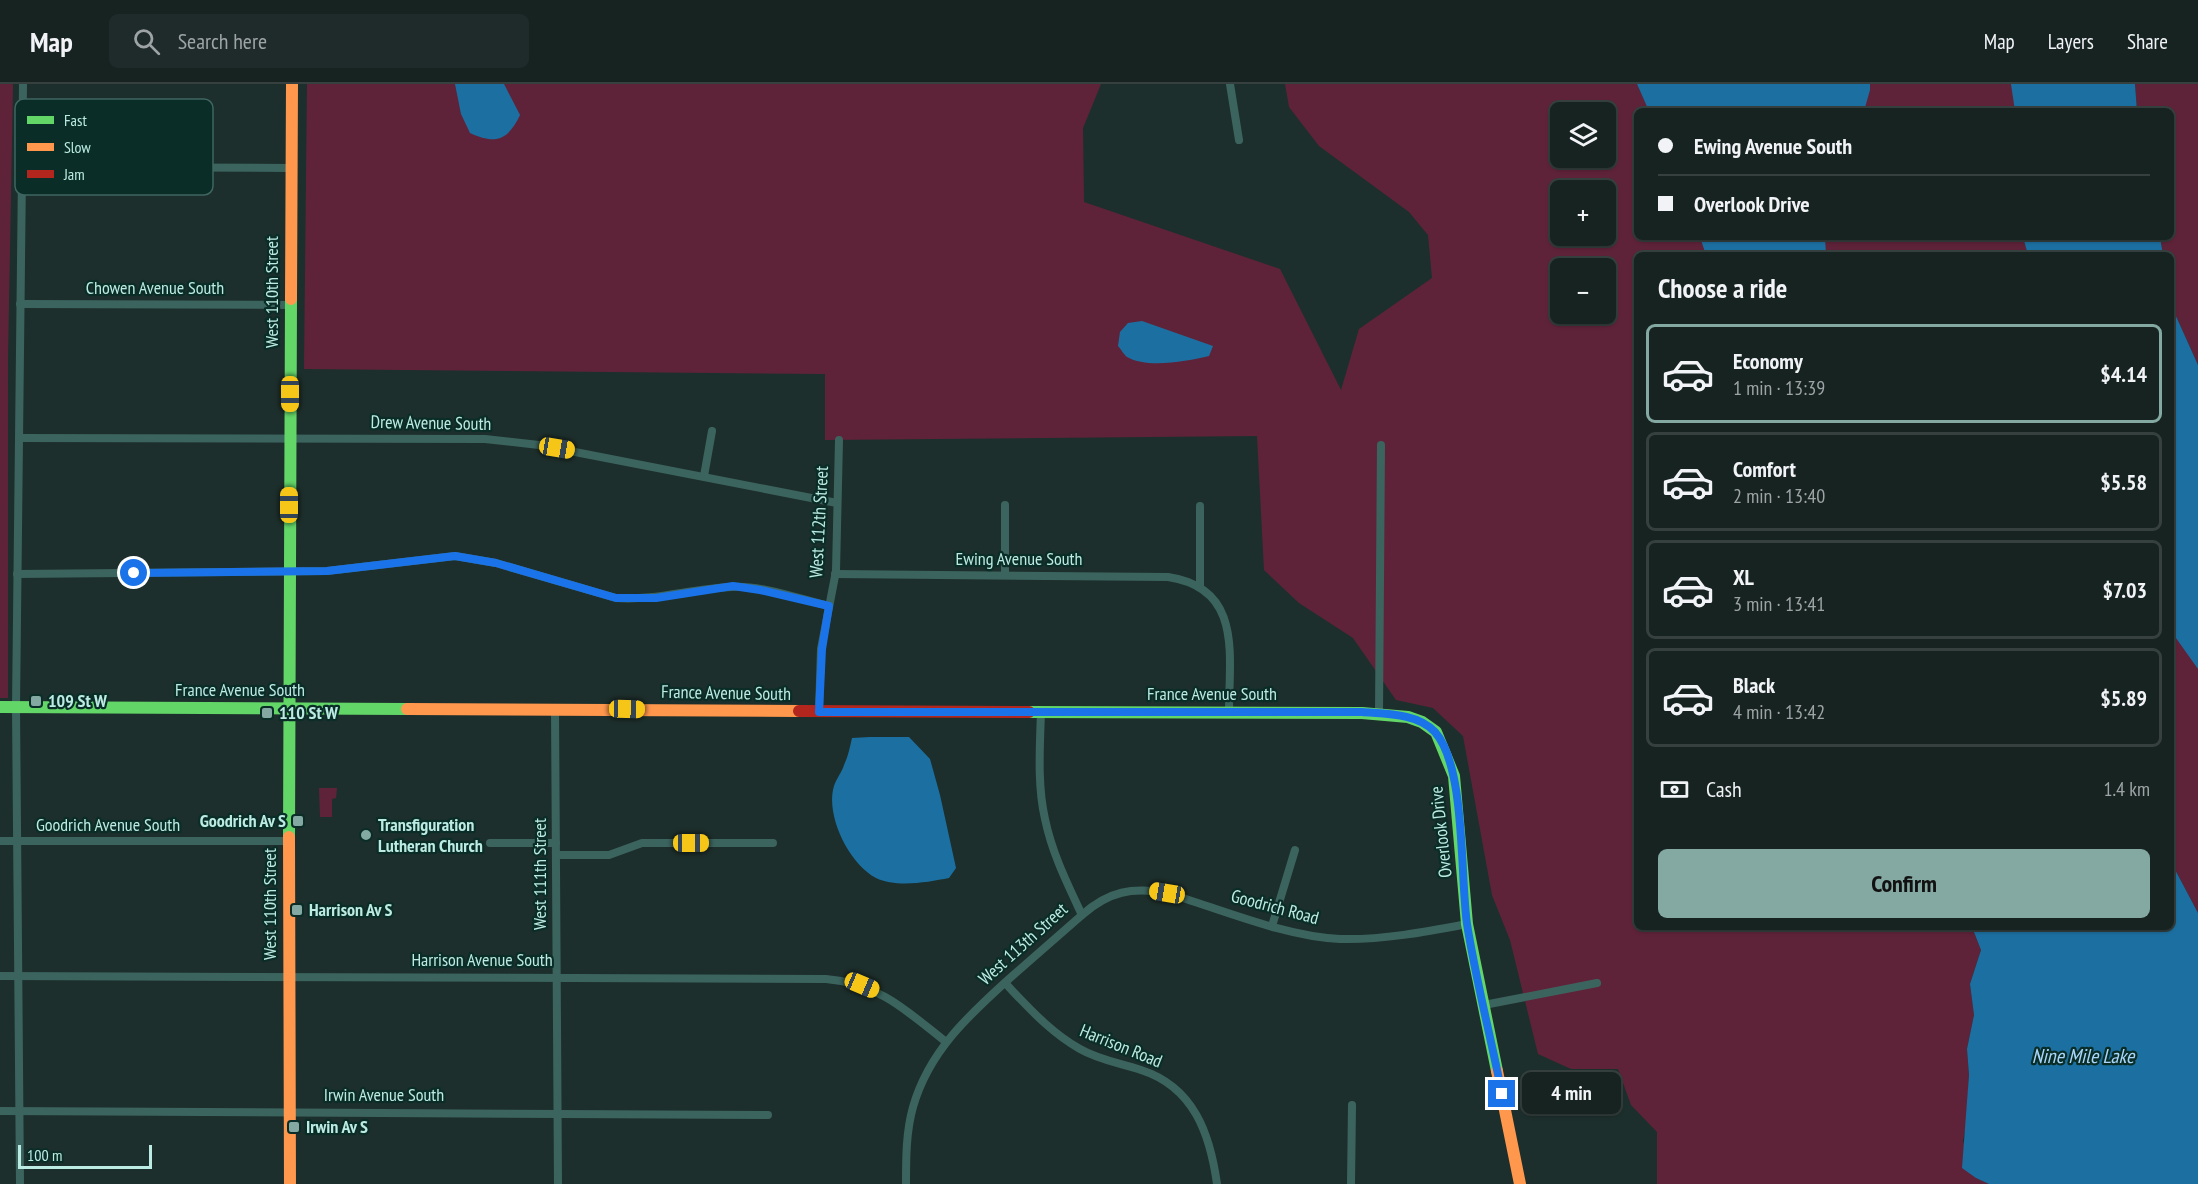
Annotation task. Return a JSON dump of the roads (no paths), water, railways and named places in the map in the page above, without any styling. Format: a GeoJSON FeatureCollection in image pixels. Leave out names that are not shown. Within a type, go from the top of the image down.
{"type":"FeatureCollection","features":[{"type":"Feature","properties":{"kind":"street","name":"West 110th Street"},"geometry":{"type":"LineString","coordinates":[[290,1184],[288,572],[292,84]]}},
{"type":"Feature","properties":{"kind":"street"},"geometry":{"type":"LineString","coordinates":[[1230,84],[1239,140]]}},
{"type":"Feature","properties":{"kind":"street"},"geometry":{"type":"LineString","coordinates":[[213,168],[291,168]]}},
{"type":"Feature","properties":{"kind":"street"},"geometry":{"type":"LineString","coordinates":[[20,1184],[16,707],[22,195]]}},
{"type":"Feature","properties":{"kind":"street","name":"Chowen Avenue South"},"geometry":{"type":"LineString","coordinates":[[20,304],[290,305]]}},
{"type":"Feature","properties":{"kind":"street"},"geometry":{"type":"LineString","coordinates":[[704,476],[712,431]]}},
{"type":"Feature","properties":{"kind":"street","name":"Drew Avenue South"},"geometry":{"type":"LineString","coordinates":[[19,438],[485,440],[539,445],[837,503]]}},
{"type":"Feature","properties":{"kind":"street","name":"West 112th Street"},"geometry":{"type":"LineString","coordinates":[[819,712],[822,649],[835,574],[839,440]]}},
{"type":"Feature","properties":{"kind":"street"},"geometry":{"type":"LineString","coordinates":[[1379,713],[1381,445]]}},
{"type":"Feature","properties":{"kind":"street"},"geometry":{"type":"LineString","coordinates":[[1005,505],[1005,575]]}},
{"type":"Feature","properties":{"kind":"street"},"geometry":{"type":"LineString","coordinates":[[1200,506],[1200,586],[1221,609],[1227,624],[1230,640],[1229,712]]}},
{"type":"Feature","properties":{"kind":"street"},"geometry":{"type":"LineString","coordinates":[[17,574],[327,571],[455,556],[496,563],[616,598],[656,598],[733,586],[829,606]]}},
{"type":"Feature","properties":{"kind":"street","name":"Ewing Avenue South"},"geometry":{"type":"LineString","coordinates":[[835,574],[1168,577],[1184,579],[1200,586]]}},
{"type":"Feature","properties":{"kind":"street","name":"France Avenue South"},"geometry":{"type":"LineString","coordinates":[[0,707],[1379,713]]}},
{"type":"Feature","properties":{"kind":"street","name":"West 111th Street"},"geometry":{"type":"LineString","coordinates":[[555,709],[558,1184]]}},
{"type":"Feature","properties":{"kind":"street","name":"West 113th Street"},"geometry":{"type":"LineString","coordinates":[[906,1184],[908,1134],[913,1108],[922,1082],[946,1042],[968,1016],[1082,915],[1062,873],[1044,818],[1040,761],[1041,711]]}},
{"type":"Feature","properties":{"kind":"street","name":"Overlook Drive"},"geometry":{"type":"LineString","coordinates":[[1379,713],[1408,717],[1422,722],[1436,732],[1454,776],[1467,924],[1520,1184]]}},
{"type":"Feature","properties":{"kind":"street","name":"Goodrich Avenue South"},"geometry":{"type":"LineString","coordinates":[[0,841],[288,841]]}},
{"type":"Feature","properties":{"kind":"street"},"geometry":{"type":"LineString","coordinates":[[490,843],[556,843]]}},
{"type":"Feature","properties":{"kind":"street"},"geometry":{"type":"LineString","coordinates":[[556,855],[609,855],[642,843],[773,843]]}},
{"type":"Feature","properties":{"kind":"street"},"geometry":{"type":"LineString","coordinates":[[1272,926],[1295,850]]}},
{"type":"Feature","properties":{"kind":"street","name":"Goodrich Road"},"geometry":{"type":"LineString","coordinates":[[1082,915],[1096,903],[1113,894],[1131,890],[1149,890],[1167,893],[1310,936],[1338,939],[1401,936],[1467,924]]}},
{"type":"Feature","properties":{"kind":"street","name":"Harrison Avenue South"},"geometry":{"type":"LineString","coordinates":[[0,976],[845,980],[879,992],[946,1042]]}},
{"type":"Feature","properties":{"kind":"street","name":"Harrison Road"},"geometry":{"type":"LineString","coordinates":[[1005,982],[1044,1024],[1062,1038],[1103,1059],[1144,1071],[1161,1080],[1191,1105],[1202,1122],[1209,1140],[1217,1184]]}},
{"type":"Feature","properties":{"kind":"street"},"geometry":{"type":"LineString","coordinates":[[1484,1005],[1597,982]]}},
{"type":"Feature","properties":{"kind":"street"},"geometry":{"type":"LineString","coordinates":[[1351,1184],[1352,1105]]}},
{"type":"Feature","properties":{"kind":"street","name":"Irwin Avenue South"},"geometry":{"type":"LineString","coordinates":[[0,1111],[768,1115]]}},
{"type":"Feature","properties":{"kind":"water"},"geometry":{"type":"Polygon","coordinates":[[[455,84],[504,84],[520,115],[511,130],[506,135],[494,139],[470,133],[461,114],[455,84]]]}},
{"type":"Feature","properties":{"kind":"water"},"geometry":{"type":"Polygon","coordinates":[[[1637,84],[1870,84],[1865,108],[1648,108],[1637,84]]]}},
{"type":"Feature","properties":{"kind":"water"},"geometry":{"type":"Polygon","coordinates":[[[2011,84],[2135,84],[2137,108],[2015,108],[2011,84]]]}},
{"type":"Feature","properties":{"kind":"water"},"geometry":{"type":"Polygon","coordinates":[[[1701,240],[1825,240],[1826,252],[1705,252],[1701,240]]]}},
{"type":"Feature","properties":{"kind":"water"},"geometry":{"type":"Polygon","coordinates":[[[2024,240],[2160,240],[2162,252],[2027,252],[2024,240]]]}},
{"type":"Feature","properties":{"kind":"water"},"geometry":{"type":"Polygon","coordinates":[[[2174,312],[2198,365],[2198,669],[2174,635],[2174,312]]]}},
{"type":"Feature","properties":{"kind":"water"},"geometry":{"type":"Polygon","coordinates":[[[1142,321],[1213,346],[1209,356],[1179,362],[1156,363],[1136,361],[1127,357],[1118,346],[1120,332],[1128,323],[1142,321]]]}},
{"type":"Feature","properties":{"kind":"water"},"geometry":{"type":"Polygon","coordinates":[[[909,737],[930,759],[956,868],[949,878],[912,883],[884,881],[866,871],[848,850],[836,824],[833,811],[834,786],[847,759],[852,738],[909,737]]]}},
{"type":"Feature","properties":{"kind":"water","name":"Nine Mile Lake"},"geometry":{"type":"Polygon","coordinates":[[[2174,868],[2198,913],[2198,1184],[1989,1184],[1962,1168],[1969,1075],[1967,1049],[1974,1015],[1970,984],[1981,950],[1973,930],[2174,930],[2174,868]]]}},
{"type":"Feature","properties":{"kind":"place","name":"109 St W"},"geometry":{"type":"Point","coordinates":[36,701]}},
{"type":"Feature","properties":{"kind":"place","name":"110 St W"},"geometry":{"type":"Point","coordinates":[267,713]}},
{"type":"Feature","properties":{"kind":"place","name":"Goodrich Av S"},"geometry":{"type":"Point","coordinates":[298,821]}},
{"type":"Feature","properties":{"kind":"place","name":"Transfiguration Lutheran Church"},"geometry":{"type":"Point","coordinates":[366,835]}},
{"type":"Feature","properties":{"kind":"place","name":"Harrison Av S"},"geometry":{"type":"Point","coordinates":[297,910]}},
{"type":"Feature","properties":{"kind":"place","name":"Irwin Av S"},"geometry":{"type":"Point","coordinates":[294,1127]}}]}
